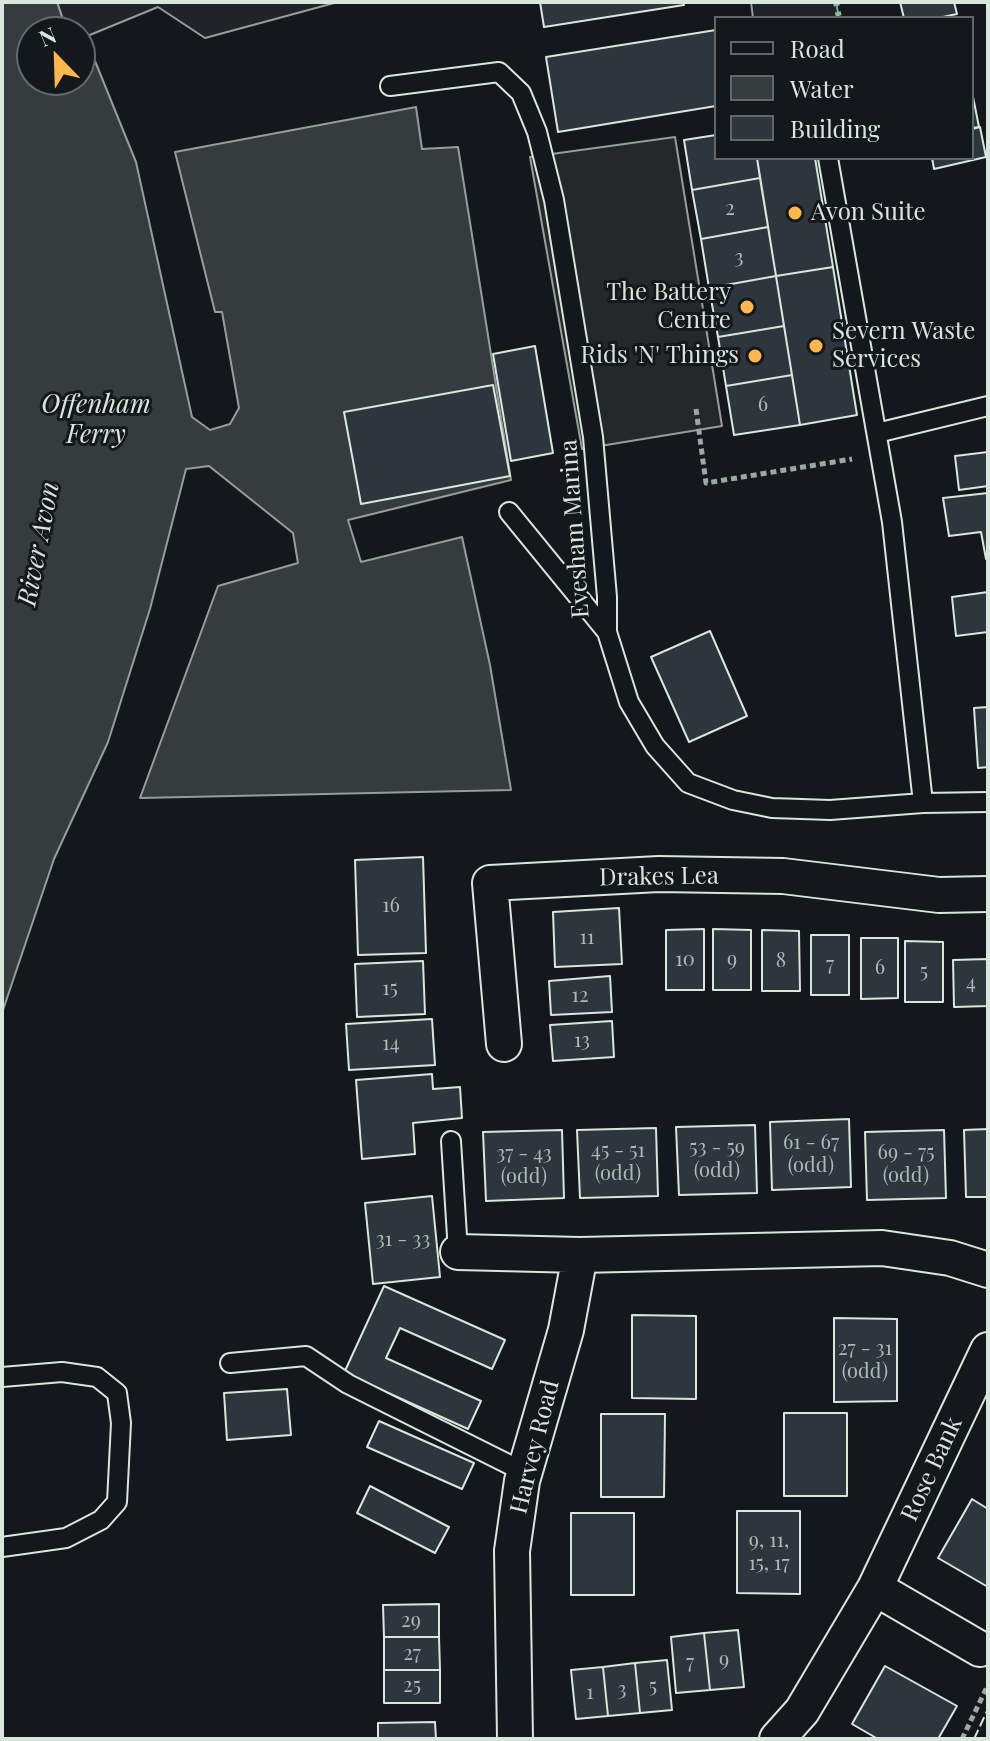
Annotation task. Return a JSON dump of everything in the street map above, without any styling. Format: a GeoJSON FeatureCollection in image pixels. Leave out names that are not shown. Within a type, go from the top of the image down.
{"type":"FeatureCollection","features":[{"type":"Feature","properties":{"kind":"street","name":"Drakes Lea"},"geometry":{"type":"LineString","coordinates":[[504,1044],[490,883],[659,874],[783,876],[939,895],[988,894]]}},
{"type":"Feature","properties":{"kind":"street"},"geometry":{"type":"LineString","coordinates":[[458,1252],[580,1255],[882,1248],[950,1258],[988,1270]]}},
{"type":"Feature","properties":{"kind":"street","name":"Harvey Road"},"geometry":{"type":"LineString","coordinates":[[515,1739],[512,1551],[524,1472],[566,1330],[580,1255]]}},
{"type":"Feature","properties":{"kind":"street","name":"Rose Bank"},"geometry":{"type":"LineString","coordinates":[[777,1739],[802,1711],[875,1588],[988,1350]]}},
{"type":"Feature","properties":{"kind":"street"},"geometry":{"type":"LineString","coordinates":[[875,1588],[980,1649]]}},
{"type":"Feature","properties":{"kind":"lane","name":"Evesham Marina"},"geometry":{"type":"LineString","coordinates":[[390,86],[499,72],[521,93],[532,119],[554,200],[593,437],[607,597],[607,632],[629,702],[655,746],[688,783],[733,800],[772,808],[830,810],[988,802]]}},
{"type":"Feature","properties":{"kind":"lane"},"geometry":{"type":"LineString","coordinates":[[828,160],[892,522],[923,803]]}},
{"type":"Feature","properties":{"kind":"lane"},"geometry":{"type":"LineString","coordinates":[[877,433],[988,406]]}},
{"type":"Feature","properties":{"kind":"lane"},"geometry":{"type":"LineString","coordinates":[[509,512],[607,632]]}},
{"type":"Feature","properties":{"kind":"lane"},"geometry":{"type":"LineString","coordinates":[[451,1141],[458,1252]]}},
{"type":"Feature","properties":{"kind":"lane"},"geometry":{"type":"LineString","coordinates":[[230,1363],[306,1356],[348,1384],[524,1472]]}},
{"type":"Feature","properties":{"kind":"lane"},"geometry":{"type":"LineString","coordinates":[[2,1377],[62,1372],[97,1377],[117,1393],[121,1423],[117,1502],[101,1520],[66,1538],[2,1547]]}},
{"type":"Feature","properties":{"kind":"path"},"geometry":{"type":"LineString","coordinates":[[696,409],[706,483],[851,459]]}},
{"type":"Feature","properties":{"kind":"path"},"geometry":{"type":"LineString","coordinates":[[962,1739],[988,1685]]}},
{"type":"Feature","properties":{"kind":"shaded area"},"geometry":{"type":"Polygon","coordinates":[[[57,2],[338,2],[205,38],[158,7],[96,32],[96,16],[62,16],[57,2]]]}},
{"type":"Feature","properties":{"kind":"shaded area"},"geometry":{"type":"Polygon","coordinates":[[[751,2],[836,2],[839,16],[753,16],[751,2]]]}},
{"type":"Feature","properties":{"kind":"shaded area"},"geometry":{"type":"Polygon","coordinates":[[[675,137],[722,426],[582,449],[530,157],[675,137]]]}},
{"type":"Feature","properties":{"kind":"water"},"geometry":{"type":"Polygon","coordinates":[[[2,2],[57,2],[62,16],[16,16],[16,96],[96,96],[96,63],[136,162],[192,417],[210,430],[230,424],[239,408],[222,312],[215,312],[175,152],[416,107],[422,149],[458,147],[511,480],[348,520],[361,562],[462,537],[490,665],[511,790],[140,798],[218,586],[298,563],[293,533],[209,466],[186,469],[150,609],[108,742],[54,859],[2,1013],[2,2]]]}},
{"type":"Feature","properties":{"kind":"building"},"geometry":{"type":"Polygon","coordinates":[[[540,2],[683,2],[684,5],[544,27],[540,2]]]}},
{"type":"Feature","properties":{"kind":"building"},"geometry":{"type":"Polygon","coordinates":[[[900,2],[954,2],[957,14],[948,16],[904,16],[900,2]]]}},
{"type":"Feature","properties":{"kind":"building"},"geometry":{"type":"Polygon","coordinates":[[[714,30],[714,106],[558,132],[546,57],[714,30]]]}},
{"type":"Feature","properties":{"kind":"building"},"geometry":{"type":"Polygon","coordinates":[[[974,102],[979,127],[974,128],[974,102]]]}},
{"type":"Feature","properties":{"kind":"building"},"geometry":{"type":"Polygon","coordinates":[[[980,127],[986,157],[974,160],[974,128],[980,127]]]}},
{"type":"Feature","properties":{"kind":"building"},"geometry":{"type":"Polygon","coordinates":[[[714,135],[714,160],[757,160],[760,178],[692,190],[684,140],[714,135]]]}},
{"type":"Feature","properties":{"kind":"building","name":"Avon Suite"},"geometry":{"type":"Polygon","coordinates":[[[757,160],[815,160],[833,267],[776,276],[757,160]]]}},
{"type":"Feature","properties":{"kind":"building"},"geometry":{"type":"Polygon","coordinates":[[[932,160],[973,160],[934,169],[932,160]]]}},
{"type":"Feature","properties":{"kind":"building"},"geometry":{"type":"Polygon","coordinates":[[[760,178],[768,227],[701,239],[692,190],[760,178]]]}},
{"type":"Feature","properties":{"kind":"building"},"geometry":{"type":"Polygon","coordinates":[[[768,227],[776,276],[709,288],[701,239],[768,227]]]}},
{"type":"Feature","properties":{"kind":"building","name":"Severn Waste Services"},"geometry":{"type":"Polygon","coordinates":[[[833,267],[857,415],[800,425],[776,276],[833,267]]]}},
{"type":"Feature","properties":{"kind":"building","name":"The Battery Centre"},"geometry":{"type":"Polygon","coordinates":[[[776,276],[784,326],[718,337],[709,288],[776,276]]]}},
{"type":"Feature","properties":{"kind":"building","name":"Rids 'N' Things"},"geometry":{"type":"Polygon","coordinates":[[[784,326],[792,375],[726,386],[718,337],[784,326]]]}},
{"type":"Feature","properties":{"kind":"building"},"geometry":{"type":"Polygon","coordinates":[[[535,346],[553,453],[511,461],[493,354],[535,346]]]}},
{"type":"Feature","properties":{"kind":"building"},"geometry":{"type":"Polygon","coordinates":[[[792,375],[800,425],[734,435],[726,386],[792,375]]]}},
{"type":"Feature","properties":{"kind":"building"},"geometry":{"type":"Polygon","coordinates":[[[493,385],[510,476],[361,504],[344,412],[493,385]]]}},
{"type":"Feature","properties":{"kind":"building"},"geometry":{"type":"Polygon","coordinates":[[[988,452],[988,486],[959,490],[955,456],[988,452]]]}},
{"type":"Feature","properties":{"kind":"building"},"geometry":{"type":"Polygon","coordinates":[[[988,493],[986,559],[981,532],[949,536],[943,498],[988,493]]]}},
{"type":"Feature","properties":{"kind":"building"},"geometry":{"type":"Polygon","coordinates":[[[988,592],[988,632],[956,636],[952,597],[988,592]]]}},
{"type":"Feature","properties":{"kind":"building"},"geometry":{"type":"Polygon","coordinates":[[[710,631],[747,716],[689,742],[651,657],[710,631]]]}},
{"type":"Feature","properties":{"kind":"building"},"geometry":{"type":"Polygon","coordinates":[[[988,707],[988,767],[978,768],[974,708],[988,707]]]}},
{"type":"Feature","properties":{"kind":"building"},"geometry":{"type":"Polygon","coordinates":[[[423,857],[426,953],[358,955],[355,860],[423,857]]]}},
{"type":"Feature","properties":{"kind":"building"},"geometry":{"type":"Polygon","coordinates":[[[619,908],[622,964],[555,967],[553,912],[619,908]]]}},
{"type":"Feature","properties":{"kind":"building"},"geometry":{"type":"Polygon","coordinates":[[[704,929],[704,990],[666,990],[666,930],[704,929]]]}},
{"type":"Feature","properties":{"kind":"building"},"geometry":{"type":"Polygon","coordinates":[[[713,929],[751,930],[751,990],[713,990],[713,929]]]}},
{"type":"Feature","properties":{"kind":"building"},"geometry":{"type":"Polygon","coordinates":[[[762,930],[799,931],[800,991],[762,991],[762,930]]]}},
{"type":"Feature","properties":{"kind":"building"},"geometry":{"type":"Polygon","coordinates":[[[811,935],[849,935],[849,995],[811,995],[811,935]]]}},
{"type":"Feature","properties":{"kind":"building"},"geometry":{"type":"Polygon","coordinates":[[[861,938],[898,938],[898,998],[861,999],[861,938]]]}},
{"type":"Feature","properties":{"kind":"building"},"geometry":{"type":"Polygon","coordinates":[[[905,941],[943,942],[943,1002],[905,1002],[905,941]]]}},
{"type":"Feature","properties":{"kind":"building"},"geometry":{"type":"Polygon","coordinates":[[[988,959],[988,1006],[954,1007],[953,960],[988,959]]]}},
{"type":"Feature","properties":{"kind":"building"},"geometry":{"type":"Polygon","coordinates":[[[423,961],[425,1014],[357,1017],[355,964],[423,961]]]}},
{"type":"Feature","properties":{"kind":"building"},"geometry":{"type":"Polygon","coordinates":[[[610,976],[612,1012],[551,1015],[549,981],[610,976]]]}},
{"type":"Feature","properties":{"kind":"building"},"geometry":{"type":"Polygon","coordinates":[[[432,1019],[435,1065],[349,1070],[346,1024],[432,1019]]]}},
{"type":"Feature","properties":{"kind":"building"},"geometry":{"type":"Polygon","coordinates":[[[612,1021],[614,1057],[553,1061],[550,1025],[612,1021]]]}},
{"type":"Feature","properties":{"kind":"building"},"geometry":{"type":"Polygon","coordinates":[[[432,1074],[433,1089],[460,1087],[462,1118],[413,1123],[415,1154],[362,1159],[356,1080],[432,1074]]]}},
{"type":"Feature","properties":{"kind":"building"},"geometry":{"type":"Polygon","coordinates":[[[849,1119],[851,1187],[772,1190],[770,1122],[849,1119]]]}},
{"type":"Feature","properties":{"kind":"building"},"geometry":{"type":"Polygon","coordinates":[[[755,1125],[757,1193],[679,1195],[676,1127],[755,1125]]]}},
{"type":"Feature","properties":{"kind":"building"},"geometry":{"type":"Polygon","coordinates":[[[656,1128],[658,1196],[580,1198],[577,1130],[656,1128]]]}},
{"type":"Feature","properties":{"kind":"building"},"geometry":{"type":"Polygon","coordinates":[[[988,1129],[988,1197],[966,1197],[964,1130],[988,1129]]]}},
{"type":"Feature","properties":{"kind":"building"},"geometry":{"type":"Polygon","coordinates":[[[562,1130],[564,1198],[486,1201],[483,1132],[562,1130]]]}},
{"type":"Feature","properties":{"kind":"building"},"geometry":{"type":"Polygon","coordinates":[[[944,1130],[946,1198],[867,1200],[865,1132],[944,1130]]]}},
{"type":"Feature","properties":{"kind":"building"},"geometry":{"type":"Polygon","coordinates":[[[432,1196],[440,1277],[373,1284],[365,1203],[432,1196]]]}},
{"type":"Feature","properties":{"kind":"building"},"geometry":{"type":"Polygon","coordinates":[[[384,1286],[505,1340],[492,1369],[400,1328],[386,1358],[481,1401],[468,1429],[344,1373],[384,1286]]]}},
{"type":"Feature","properties":{"kind":"building"},"geometry":{"type":"Polygon","coordinates":[[[632,1315],[696,1316],[696,1399],[632,1398],[632,1315]]]}},
{"type":"Feature","properties":{"kind":"building"},"geometry":{"type":"Polygon","coordinates":[[[834,1318],[897,1319],[897,1401],[834,1402],[834,1318]]]}},
{"type":"Feature","properties":{"kind":"building"},"geometry":{"type":"Polygon","coordinates":[[[287,1389],[291,1435],[227,1440],[224,1393],[287,1389]]]}},
{"type":"Feature","properties":{"kind":"building"},"geometry":{"type":"Polygon","coordinates":[[[784,1413],[847,1413],[847,1496],[784,1496],[784,1413]]]}},
{"type":"Feature","properties":{"kind":"building"},"geometry":{"type":"Polygon","coordinates":[[[601,1414],[665,1414],[664,1497],[601,1497],[601,1414]]]}},
{"type":"Feature","properties":{"kind":"building"},"geometry":{"type":"Polygon","coordinates":[[[379,1421],[474,1463],[462,1489],[367,1447],[379,1421]]]}},
{"type":"Feature","properties":{"kind":"building"},"geometry":{"type":"Polygon","coordinates":[[[370,1486],[449,1527],[435,1553],[357,1513],[370,1486]]]}},
{"type":"Feature","properties":{"kind":"building"},"geometry":{"type":"Polygon","coordinates":[[[972,1499],[988,1509],[988,1587],[938,1558],[972,1499]]]}},
{"type":"Feature","properties":{"kind":"building"},"geometry":{"type":"Polygon","coordinates":[[[737,1511],[800,1511],[800,1594],[737,1593],[737,1511]]]}},
{"type":"Feature","properties":{"kind":"building"},"geometry":{"type":"Polygon","coordinates":[[[571,1513],[634,1513],[634,1595],[571,1595],[571,1513]]]}},
{"type":"Feature","properties":{"kind":"building"},"geometry":{"type":"Polygon","coordinates":[[[439,1604],[439,1637],[384,1637],[383,1605],[439,1604]]]}},
{"type":"Feature","properties":{"kind":"building"},"geometry":{"type":"Polygon","coordinates":[[[738,1630],[744,1687],[710,1690],[704,1633],[738,1630]]]}},
{"type":"Feature","properties":{"kind":"building"},"geometry":{"type":"Polygon","coordinates":[[[704,1633],[710,1690],[676,1693],[671,1637],[704,1633]]]}},
{"type":"Feature","properties":{"kind":"building"},"geometry":{"type":"Polygon","coordinates":[[[384,1637],[439,1637],[440,1670],[384,1670],[384,1637]]]}},
{"type":"Feature","properties":{"kind":"building"},"geometry":{"type":"Polygon","coordinates":[[[667,1660],[672,1710],[640,1713],[635,1663],[667,1660]]]}},
{"type":"Feature","properties":{"kind":"building"},"geometry":{"type":"Polygon","coordinates":[[[635,1663],[640,1713],[608,1716],[603,1667],[635,1663]]]}},
{"type":"Feature","properties":{"kind":"building"},"geometry":{"type":"Polygon","coordinates":[[[885,1666],[957,1706],[938,1739],[878,1739],[852,1724],[885,1666]]]}},
{"type":"Feature","properties":{"kind":"building"},"geometry":{"type":"Polygon","coordinates":[[[603,1667],[608,1716],[576,1719],[571,1670],[603,1667]]]}},
{"type":"Feature","properties":{"kind":"building"},"geometry":{"type":"Polygon","coordinates":[[[384,1670],[440,1670],[440,1703],[384,1703],[384,1670]]]}},
{"type":"Feature","properties":{"kind":"building"},"geometry":{"type":"Polygon","coordinates":[[[435,1722],[436,1739],[378,1739],[378,1723],[435,1722]]]}},
{"type":"Feature","properties":{"kind":"hedge"},"geometry":{"type":"LineString","coordinates":[[836,2],[839,16]]}},
{"type":"Feature","properties":{"kind":"fence"},"geometry":{"type":"LineString","coordinates":[[974,1739],[988,1709]]}},
{"type":"Feature","properties":{"kind":"place","name":"Avon Suite"},"geometry":{"type":"Point","coordinates":[795,213]}},
{"type":"Feature","properties":{"kind":"place","name":"The Battery Centre"},"geometry":{"type":"Point","coordinates":[747,307]}},
{"type":"Feature","properties":{"kind":"place","name":"Severn Waste Services"},"geometry":{"type":"Point","coordinates":[816,346]}},
{"type":"Feature","properties":{"kind":"place","name":"Rids 'N' Things"},"geometry":{"type":"Point","coordinates":[755,356]}},
{"type":"Feature","properties":{"kind":"water label","name":"Offenham Ferry"},"geometry":{"type":"Point","coordinates":[96,420]}},
{"type":"Feature","properties":{"kind":"water label","name":"River Avon"},"geometry":{"type":"Point","coordinates":[39,544]}}]}
